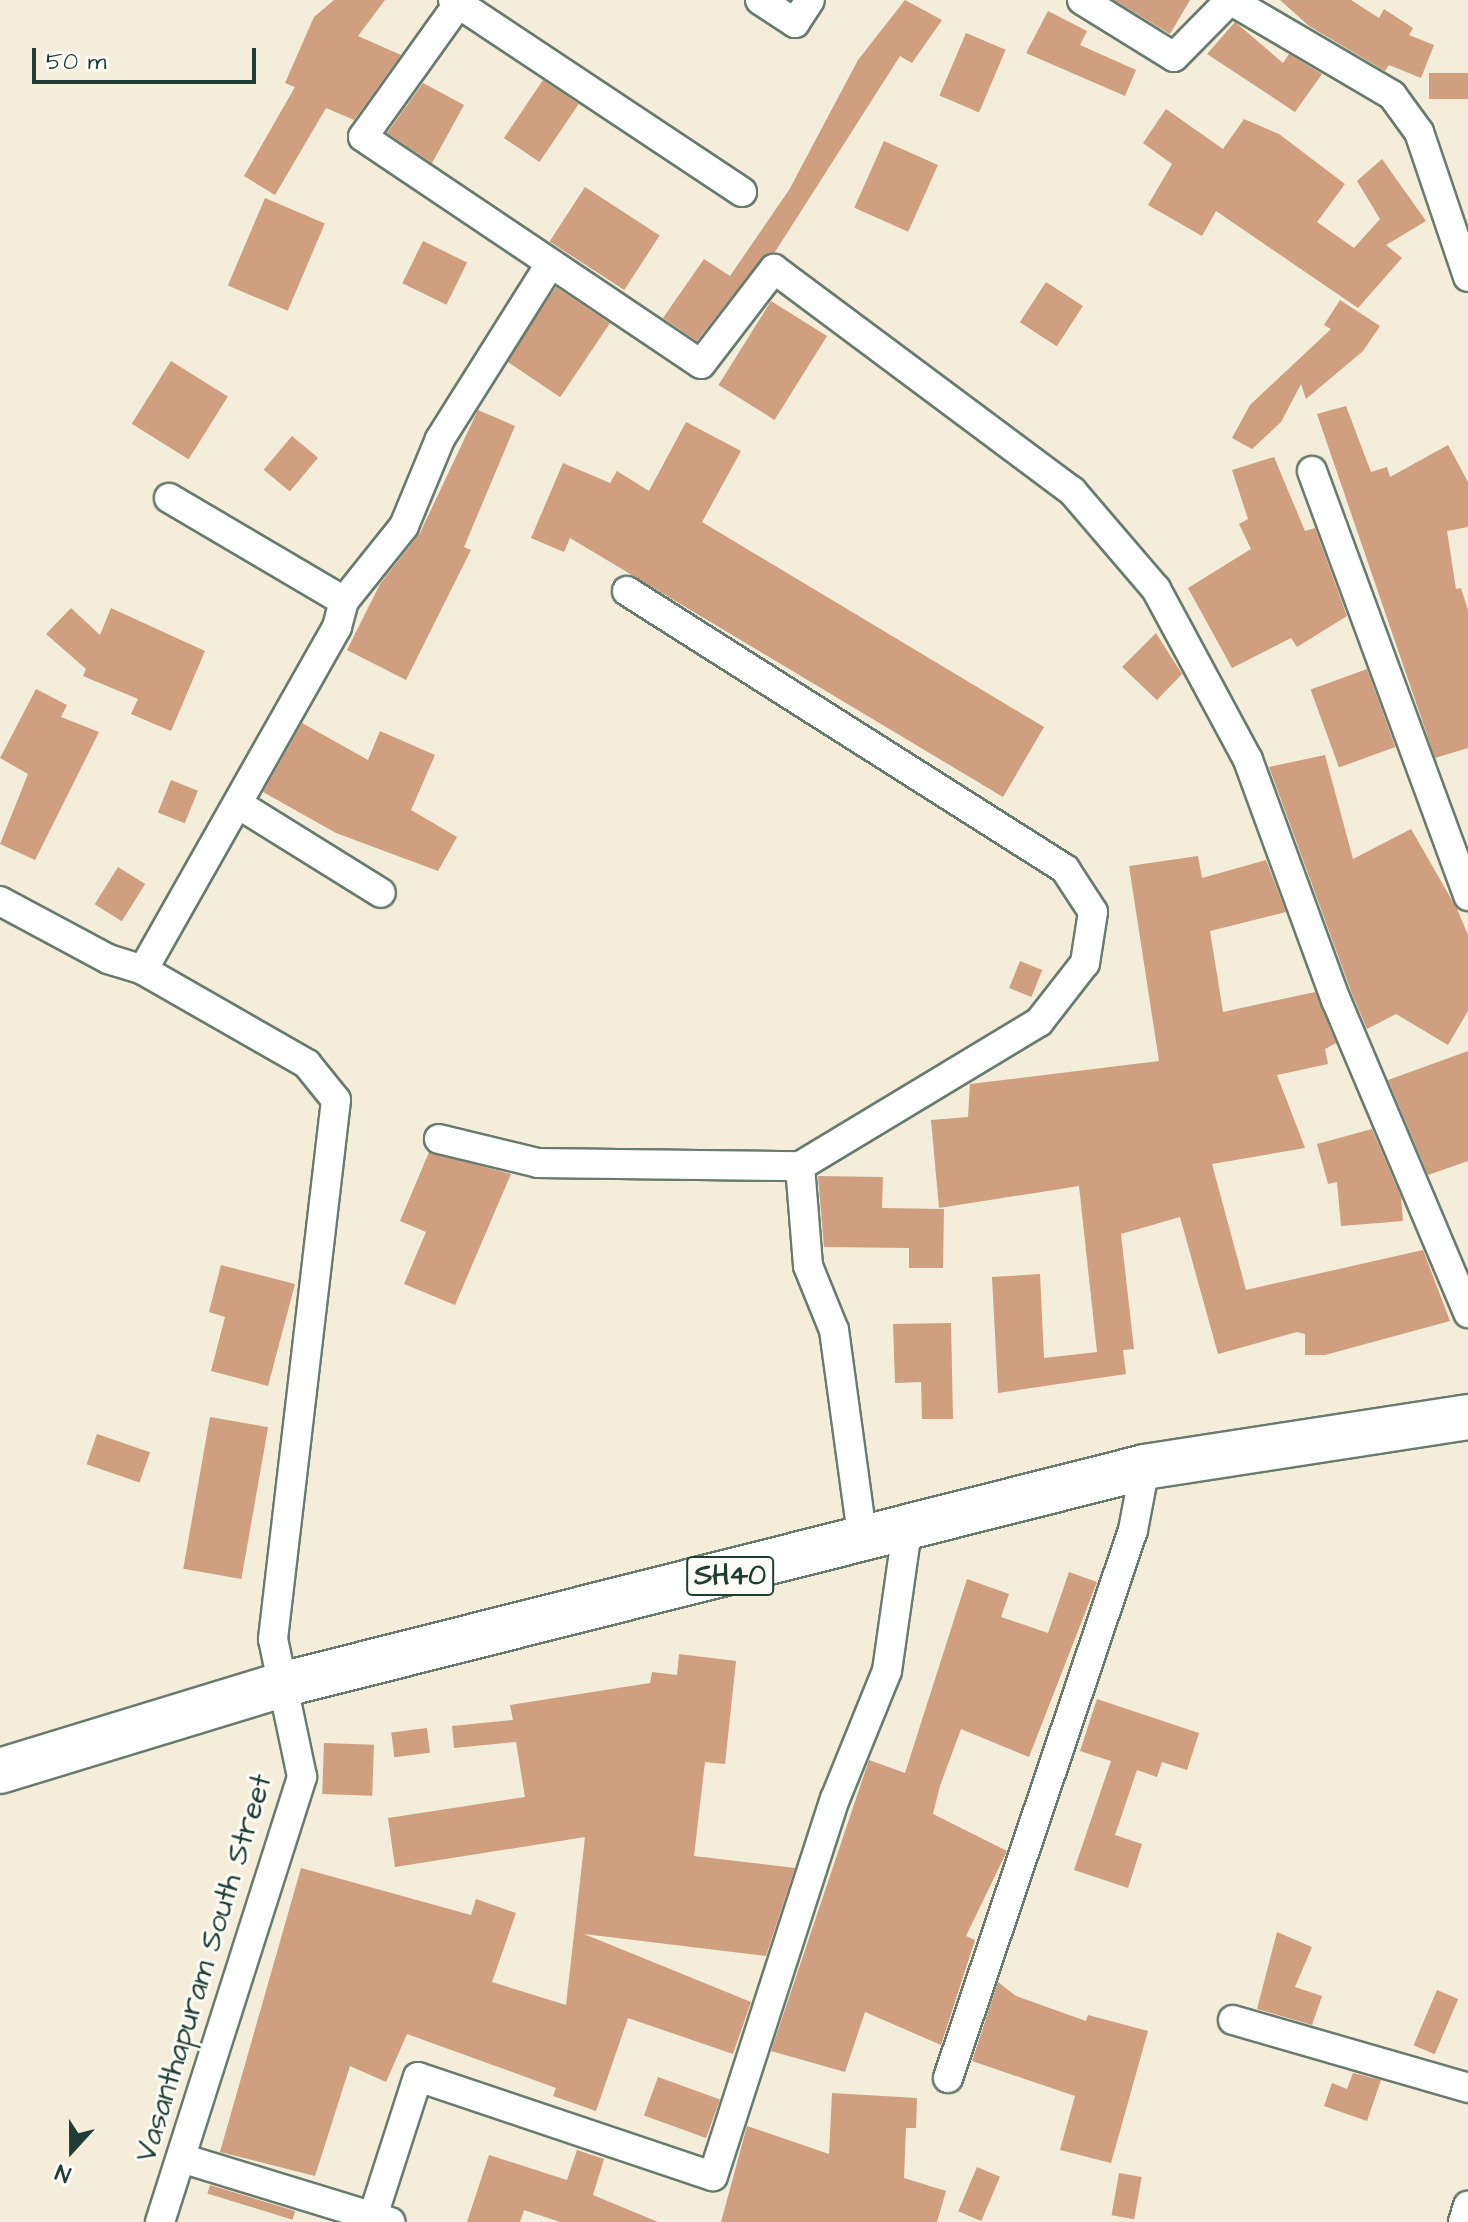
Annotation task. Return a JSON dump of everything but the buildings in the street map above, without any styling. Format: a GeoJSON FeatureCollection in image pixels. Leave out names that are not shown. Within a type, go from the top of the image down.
{"type":"FeatureCollection","features":[{"type":"Feature","properties":{"kind":"main road","name":"SH40"},"geometry":{"type":"LineString","coordinates":[[0,1771],[281,1685],[863,1543],[1145,1467],[1468,1417]]}},
{"type":"Feature","properties":{"kind":"street"},"geometry":{"type":"LineString","coordinates":[[760,0],[795,23],[810,0]]}},
{"type":"Feature","properties":{"kind":"street"},"geometry":{"type":"LineString","coordinates":[[1082,0],[1174,57],[1230,0],[1392,95],[1419,132],[1468,277]]}},
{"type":"Feature","properties":{"kind":"street"},"geometry":{"type":"LineString","coordinates":[[742,192],[458,1],[363,137],[549,266],[701,364],[774,269],[1072,491],[1156,589],[1248,760],[1336,1000],[1468,1313]]}},
{"type":"Feature","properties":{"kind":"street"},"geometry":{"type":"LineString","coordinates":[[143,970],[337,627],[344,601],[404,526],[440,439],[549,266]]}},
{"type":"Feature","properties":{"kind":"street"},"geometry":{"type":"LineString","coordinates":[[1312,471],[1468,896]]}},
{"type":"Feature","properties":{"kind":"street"},"geometry":{"type":"LineString","coordinates":[[169,498],[344,601]]}},
{"type":"Feature","properties":{"kind":"street"},"geometry":{"type":"LineString","coordinates":[[439,1139],[538,1163],[800,1166],[1039,1022],[1085,963],[1093,912],[1065,869],[627,591]]}},
{"type":"Feature","properties":{"kind":"street"},"geometry":{"type":"LineString","coordinates":[[238,804],[381,893]]}},
{"type":"Feature","properties":{"kind":"street","name":"Vasanthapuram South Street"},"geometry":{"type":"LineString","coordinates":[[0,901],[108,959],[143,970],[307,1064],[336,1100],[273,1639],[302,1777],[160,2222]]}},
{"type":"Feature","properties":{"kind":"street"},"geometry":{"type":"LineString","coordinates":[[800,1166],[808,1266],[834,1330],[863,1543]]}},
{"type":"Feature","properties":{"kind":"street"},"geometry":{"type":"LineString","coordinates":[[948,2078],[1133,1530],[1145,1467]]}},
{"type":"Feature","properties":{"kind":"street"},"geometry":{"type":"LineString","coordinates":[[181,2158],[382,2219],[418,2077],[713,2176],[835,1799],[887,1671],[907,1531]]}},
{"type":"Feature","properties":{"kind":"street"},"geometry":{"type":"LineString","coordinates":[[1233,2020],[1468,2088]]}},
{"type":"Feature","properties":{"kind":"street"},"geometry":{"type":"LineString","coordinates":[[1463,2222],[1468,2206]]}}]}
